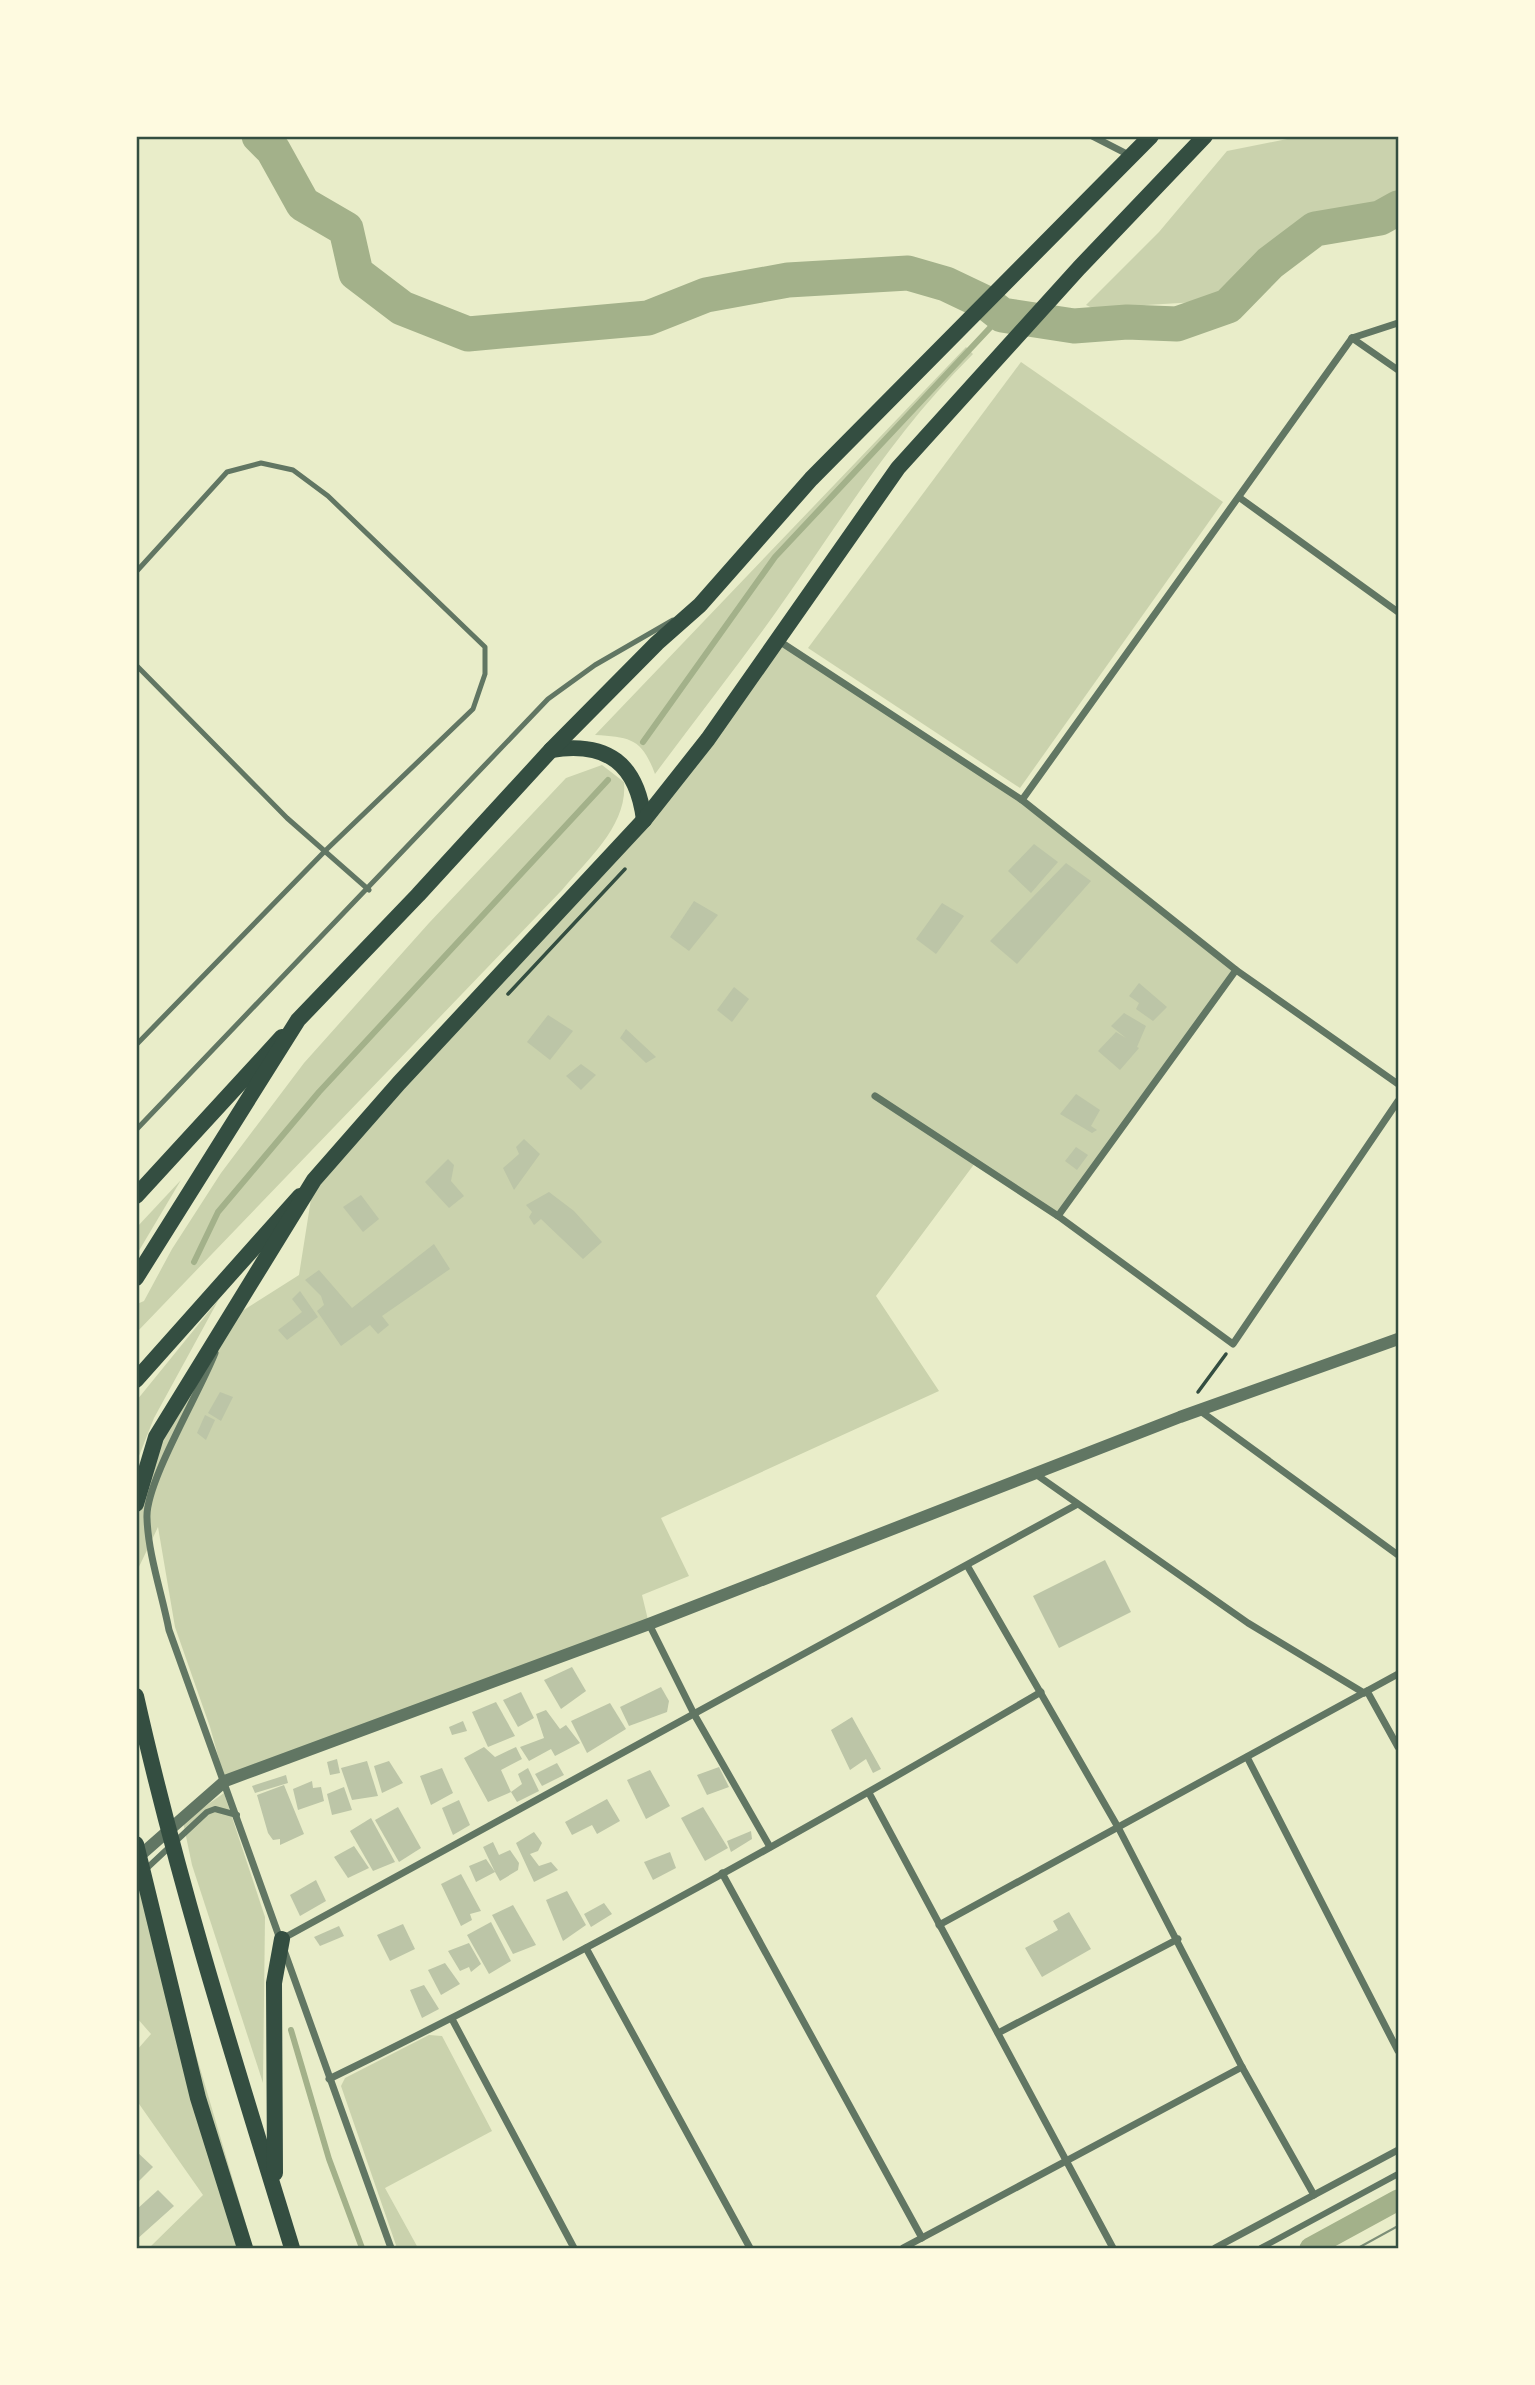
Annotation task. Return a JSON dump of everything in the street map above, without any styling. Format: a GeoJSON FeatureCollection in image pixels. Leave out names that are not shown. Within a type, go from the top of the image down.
{"type":"FeatureCollection","features":[{"type":"Feature","properties":{"kind":"main road"},"geometry":{"type":"LineString","coordinates":[[136,1196],[551,750],[657,643],[700,605],[811,479],[955,337],[1151,136]]}},
{"type":"Feature","properties":{"kind":"main road"},"geometry":{"type":"LineString","coordinates":[[136,1380],[399,1083],[644,820],[708,739],[898,468],[1205,136]]}},
{"type":"Feature","properties":{"kind":"main road"},"geometry":{"type":"LineString","coordinates":[[551,750],[587,748],[619,762],[638,786],[644,820]]}},
{"type":"Feature","properties":{"kind":"main road"},"geometry":{"type":"LineString","coordinates":[[136,1278],[298,1020]]}},
{"type":"Feature","properties":{"kind":"main road"},"geometry":{"type":"LineString","coordinates":[[136,1504],[156,1437],[314,1180]]}},
{"type":"Feature","properties":{"kind":"main road"},"geometry":{"type":"LineString","coordinates":[[136,1696],[202,1956],[292,2249]]}},
{"type":"Feature","properties":{"kind":"main road"},"geometry":{"type":"LineString","coordinates":[[136,1844],[198,2098],[245,2249]]}},
{"type":"Feature","properties":{"kind":"main road"},"geometry":{"type":"LineString","coordinates":[[275,2193],[274,1983],[282,1939]]}},
{"type":"Feature","properties":{"kind":"street"},"geometry":{"type":"LineString","coordinates":[[1092,136],[1131,156]]}},
{"type":"Feature","properties":{"kind":"street"},"geometry":{"type":"LineString","coordinates":[[1022,800],[1352,338],[1398,323]]}},
{"type":"Feature","properties":{"kind":"street"},"geometry":{"type":"LineString","coordinates":[[1352,338],[1398,370]]}},
{"type":"Feature","properties":{"kind":"street"},"geometry":{"type":"LineString","coordinates":[[1240,498],[1398,612]]}},
{"type":"Feature","properties":{"kind":"street"},"geometry":{"type":"LineString","coordinates":[[776,639],[1022,800],[1237,970],[1398,1084]]}},
{"type":"Feature","properties":{"kind":"street"},"geometry":{"type":"LineString","coordinates":[[1058,1216],[1237,970]]}},
{"type":"Feature","properties":{"kind":"street"},"geometry":{"type":"LineString","coordinates":[[875,1096],[1058,1216],[1233,1344],[1398,1101]]}},
{"type":"Feature","properties":{"kind":"street"},"geometry":{"type":"LineString","coordinates":[[228,1320],[201,1388],[153,1484],[146,1516],[169,1630],[391,2249]]}},
{"type":"Feature","properties":{"kind":"street"},"geometry":{"type":"LineString","coordinates":[[136,1858],[225,1781],[649,1624],[1198,1410],[1398,1339]]}},
{"type":"Feature","properties":{"kind":"street"},"geometry":{"type":"LineString","coordinates":[[1198,1410],[1398,1555]]}},
{"type":"Feature","properties":{"kind":"street"},"geometry":{"type":"LineString","coordinates":[[1033,1473],[1248,1623],[1366,1692],[1398,1748]]}},
{"type":"Feature","properties":{"kind":"street"},"geometry":{"type":"LineString","coordinates":[[282,1939],[968,1567],[1076,1505]]}},
{"type":"Feature","properties":{"kind":"street"},"geometry":{"type":"LineString","coordinates":[[968,1567],[1119,1829],[1242,2067],[1314,2195]]}},
{"type":"Feature","properties":{"kind":"street"},"geometry":{"type":"LineString","coordinates":[[649,1624],[694,1714],[770,1847]]}},
{"type":"Feature","properties":{"kind":"street"},"geometry":{"type":"LineString","coordinates":[[939,1925],[1119,1829],[1398,1674]]}},
{"type":"Feature","properties":{"kind":"street"},"geometry":{"type":"LineString","coordinates":[[329,2079],[452,2019],[586,1948],[869,1793],[1041,1692]]}},
{"type":"Feature","properties":{"kind":"street"},"geometry":{"type":"LineString","coordinates":[[1247,1757],[1398,2051]]}},
{"type":"Feature","properties":{"kind":"street"},"geometry":{"type":"LineString","coordinates":[[869,1793],[1113,2249]]}},
{"type":"Feature","properties":{"kind":"street"},"geometry":{"type":"LineString","coordinates":[[136,1878],[207,1812],[215,1809],[237,1815]]}},
{"type":"Feature","properties":{"kind":"street"},"geometry":{"type":"LineString","coordinates":[[722,1873],[922,2238]]}},
{"type":"Feature","properties":{"kind":"street"},"geometry":{"type":"LineString","coordinates":[[998,2033],[1178,1939]]}},
{"type":"Feature","properties":{"kind":"street"},"geometry":{"type":"LineString","coordinates":[[586,1948],[750,2249]]}},
{"type":"Feature","properties":{"kind":"street"},"geometry":{"type":"LineString","coordinates":[[452,2019],[574,2249]]}},
{"type":"Feature","properties":{"kind":"street"},"geometry":{"type":"LineString","coordinates":[[903,2249],[1242,2067]]}},
{"type":"Feature","properties":{"kind":"street"},"geometry":{"type":"LineString","coordinates":[[1215,2249],[1398,2150]]}},
{"type":"Feature","properties":{"kind":"street"},"geometry":{"type":"LineString","coordinates":[[1261,2249],[1398,2174]]}},
{"type":"Feature","properties":{"kind":"lane"},"geometry":{"type":"LineString","coordinates":[[136,572],[228,472],[261,463],[293,470],[328,496],[485,647],[485,674],[473,709],[325,851],[136,1045]]}},
{"type":"Feature","properties":{"kind":"lane"},"geometry":{"type":"LineString","coordinates":[[136,1130],[369,890],[548,699],[595,665],[700,605]]}},
{"type":"Feature","properties":{"kind":"lane"},"geometry":{"type":"LineString","coordinates":[[136,665],[287,818],[369,890]]}},
{"type":"Feature","properties":{"kind":"path"},"geometry":{"type":"LineString","coordinates":[[501,1001],[628,865]]}},
{"type":"Feature","properties":{"kind":"path"},"geometry":{"type":"LineString","coordinates":[[1180,1417],[1233,1344]]}},
{"type":"Feature","properties":{"kind":"green space"},"geometry":{"type":"Polygon","coordinates":[[[1297,137],[1398,137],[1398,194],[1381,202],[1293,224],[1214,301],[1146,305],[1107,315],[1086,305],[1159,232],[1227,151],[1297,137]]]}},
{"type":"Feature","properties":{"kind":"green space"},"geometry":{"type":"Polygon","coordinates":[[[966,347],[973,354],[917,415],[892,447],[761,633],[655,774],[645,753],[634,742],[595,735],[966,347]]]}},
{"type":"Feature","properties":{"kind":"green space"},"geometry":{"type":"Polygon","coordinates":[[[1021,362],[1223,502],[1020,788],[808,648],[1021,362]]]}},
{"type":"Feature","properties":{"kind":"green space"},"geometry":{"type":"Polygon","coordinates":[[[776,639],[1022,800],[1236,970],[1059,1213],[975,1163],[876,1296],[939,1391],[661,1518],[689,1576],[642,1595],[649,1624],[225,1781],[210,1727],[175,1627],[158,1527],[137,1571],[137,1504],[156,1437],[228,1320],[299,1275],[314,1180],[609,861],[776,639]]]}},
{"type":"Feature","properties":{"kind":"green space"},"geometry":{"type":"Polygon","coordinates":[[[602,765],[624,782],[624,798],[613,827],[594,854],[137,1332],[137,1304],[144,1301],[172,1249],[221,1173],[304,1063],[429,923],[566,778],[602,765]]]}},
{"type":"Feature","properties":{"kind":"green space"},"geometry":{"type":"Polygon","coordinates":[[[181,1180],[137,1254],[137,1227],[181,1180]]]}},
{"type":"Feature","properties":{"kind":"green space"},"geometry":{"type":"Polygon","coordinates":[[[219,1299],[154,1418],[137,1461],[137,1400],[219,1299]]]}},
{"type":"Feature","properties":{"kind":"green space"},"geometry":{"type":"Polygon","coordinates":[[[224,1793],[265,1917],[263,2083],[192,1865],[183,1822],[224,1793]]]}},
{"type":"Feature","properties":{"kind":"green space"},"geometry":{"type":"Polygon","coordinates":[[[136,1888],[147,1888],[253,2248],[149,2248],[203,2195],[137,2101],[137,2050],[151,2034],[137,2018],[136,1888]]]}},
{"type":"Feature","properties":{"kind":"green space"},"geometry":{"type":"Polygon","coordinates":[[[429,2035],[442,2036],[492,2131],[385,2188],[418,2248],[397,2248],[341,2086],[345,2078],[429,2035]]]}},
{"type":"Feature","properties":{"kind":"building"},"geometry":{"type":"Polygon","coordinates":[[[1034,844],[1058,862],[1031,893],[1008,871],[1034,844]]]}},
{"type":"Feature","properties":{"kind":"building"},"geometry":{"type":"Polygon","coordinates":[[[1066,863],[1091,881],[1017,964],[990,941],[1066,863]]]}},
{"type":"Feature","properties":{"kind":"building"},"geometry":{"type":"Polygon","coordinates":[[[694,901],[718,915],[689,951],[670,937],[694,901]]]}},
{"type":"Feature","properties":{"kind":"building"},"geometry":{"type":"Polygon","coordinates":[[[942,903],[964,916],[936,954],[916,939],[942,903]]]}},
{"type":"Feature","properties":{"kind":"building"},"geometry":{"type":"Polygon","coordinates":[[[1139,983],[1167,1007],[1153,1021],[1136,1009],[1139,1003],[1129,996],[1139,983]]]}},
{"type":"Feature","properties":{"kind":"building"},"geometry":{"type":"Polygon","coordinates":[[[734,987],[749,999],[732,1022],[717,1010],[734,987]]]}},
{"type":"Feature","properties":{"kind":"building"},"geometry":{"type":"Polygon","coordinates":[[[1124,1013],[1146,1026],[1137,1047],[1139,1048],[1120,1070],[1098,1051],[1116,1032],[1126,1038],[1111,1026],[1124,1013]]]}},
{"type":"Feature","properties":{"kind":"building"},"geometry":{"type":"Polygon","coordinates":[[[548,1015],[573,1031],[550,1060],[527,1042],[548,1015]]]}},
{"type":"Feature","properties":{"kind":"building"},"geometry":{"type":"Polygon","coordinates":[[[626,1029],[656,1057],[646,1063],[620,1038],[626,1029]]]}},
{"type":"Feature","properties":{"kind":"building"},"geometry":{"type":"Polygon","coordinates":[[[581,1064],[596,1075],[581,1090],[566,1076],[581,1064]]]}},
{"type":"Feature","properties":{"kind":"building"},"geometry":{"type":"Polygon","coordinates":[[[1076,1094],[1100,1110],[1091,1126],[1097,1130],[1092,1133],[1060,1114],[1076,1094]]]}},
{"type":"Feature","properties":{"kind":"building"},"geometry":{"type":"Polygon","coordinates":[[[524,1139],[540,1154],[514,1190],[503,1168],[519,1154],[516,1147],[524,1139]]]}},
{"type":"Feature","properties":{"kind":"building"},"geometry":{"type":"Polygon","coordinates":[[[1076,1147],[1088,1155],[1077,1170],[1065,1161],[1076,1147]]]}},
{"type":"Feature","properties":{"kind":"building"},"geometry":{"type":"Polygon","coordinates":[[[448,1159],[454,1165],[451,1181],[464,1196],[449,1208],[425,1182],[448,1159]]]}},
{"type":"Feature","properties":{"kind":"building"},"geometry":{"type":"Polygon","coordinates":[[[549,1192],[574,1211],[602,1242],[583,1259],[541,1219],[534,1225],[529,1217],[532,1212],[526,1205],[549,1192]]]}},
{"type":"Feature","properties":{"kind":"building"},"geometry":{"type":"Polygon","coordinates":[[[361,1195],[379,1219],[363,1232],[343,1207],[361,1195]]]}},
{"type":"Feature","properties":{"kind":"building"},"geometry":{"type":"Polygon","coordinates":[[[434,1244],[450,1269],[382,1316],[389,1325],[378,1334],[370,1325],[341,1346],[317,1311],[324,1305],[321,1296],[305,1280],[319,1270],[352,1308],[434,1244]]]}},
{"type":"Feature","properties":{"kind":"building"},"geometry":{"type":"Polygon","coordinates":[[[300,1291],[318,1317],[287,1340],[278,1330],[302,1312],[292,1299],[300,1291]]]}},
{"type":"Feature","properties":{"kind":"building"},"geometry":{"type":"Polygon","coordinates":[[[220,1392],[233,1397],[221,1421],[208,1413],[220,1392]]]}},
{"type":"Feature","properties":{"kind":"building"},"geometry":{"type":"Polygon","coordinates":[[[205,1415],[215,1420],[206,1440],[197,1433],[205,1415]]]}},
{"type":"Feature","properties":{"kind":"building"},"geometry":{"type":"Polygon","coordinates":[[[1105,1560],[1131,1612],[1059,1648],[1033,1596],[1105,1560]]]}},
{"type":"Feature","properties":{"kind":"building"},"geometry":{"type":"Polygon","coordinates":[[[572,1667],[586,1691],[561,1709],[544,1680],[572,1667]]]}},
{"type":"Feature","properties":{"kind":"building"},"geometry":{"type":"Polygon","coordinates":[[[661,1687],[669,1701],[667,1712],[629,1726],[620,1707],[661,1687]]]}},
{"type":"Feature","properties":{"kind":"building"},"geometry":{"type":"Polygon","coordinates":[[[521,1692],[534,1718],[518,1727],[503,1700],[521,1692]]]}},
{"type":"Feature","properties":{"kind":"building"},"geometry":{"type":"Polygon","coordinates":[[[496,1702],[515,1736],[488,1747],[472,1712],[496,1702]]]}},
{"type":"Feature","properties":{"kind":"building"},"geometry":{"type":"Polygon","coordinates":[[[610,1703],[626,1729],[587,1753],[571,1721],[610,1703]]]}},
{"type":"Feature","properties":{"kind":"building"},"geometry":{"type":"Polygon","coordinates":[[[546,1710],[560,1729],[566,1725],[580,1743],[555,1756],[551,1749],[529,1761],[520,1747],[544,1738],[536,1714],[546,1710]]]}},
{"type":"Feature","properties":{"kind":"building"},"geometry":{"type":"Polygon","coordinates":[[[852,1717],[881,1769],[873,1773],[866,1759],[850,1770],[831,1730],[852,1717]]]}},
{"type":"Feature","properties":{"kind":"building"},"geometry":{"type":"Polygon","coordinates":[[[463,1721],[467,1731],[452,1735],[449,1727],[463,1721]]]}},
{"type":"Feature","properties":{"kind":"building"},"geometry":{"type":"Polygon","coordinates":[[[484,1747],[495,1757],[516,1747],[522,1759],[501,1770],[511,1792],[488,1802],[464,1758],[484,1747]]]}},
{"type":"Feature","properties":{"kind":"building"},"geometry":{"type":"Polygon","coordinates":[[[337,1759],[340,1773],[330,1775],[327,1762],[337,1759]]]}},
{"type":"Feature","properties":{"kind":"building"},"geometry":{"type":"Polygon","coordinates":[[[367,1761],[378,1796],[352,1800],[341,1768],[367,1761]]]}},
{"type":"Feature","properties":{"kind":"building"},"geometry":{"type":"Polygon","coordinates":[[[389,1761],[403,1783],[382,1793],[374,1766],[389,1761]]]}},
{"type":"Feature","properties":{"kind":"building"},"geometry":{"type":"Polygon","coordinates":[[[557,1763],[564,1775],[542,1786],[535,1774],[557,1763]]]}},
{"type":"Feature","properties":{"kind":"building"},"geometry":{"type":"Polygon","coordinates":[[[719,1767],[729,1787],[707,1795],[697,1775],[719,1767]]]}},
{"type":"Feature","properties":{"kind":"building"},"geometry":{"type":"Polygon","coordinates":[[[442,1768],[453,1793],[431,1805],[420,1776],[442,1768]]]}},
{"type":"Feature","properties":{"kind":"building"},"geometry":{"type":"Polygon","coordinates":[[[528,1768],[539,1791],[517,1802],[511,1792],[522,1784],[518,1774],[528,1768]]]}},
{"type":"Feature","properties":{"kind":"building"},"geometry":{"type":"Polygon","coordinates":[[[650,1770],[670,1806],[646,1819],[627,1780],[650,1770]]]}},
{"type":"Feature","properties":{"kind":"building"},"geometry":{"type":"Polygon","coordinates":[[[286,1775],[288,1783],[255,1793],[252,1786],[286,1775]]]}},
{"type":"Feature","properties":{"kind":"building"},"geometry":{"type":"Polygon","coordinates":[[[312,1781],[313,1788],[321,1787],[324,1801],[298,1810],[293,1789],[312,1781]]]}},
{"type":"Feature","properties":{"kind":"building"},"geometry":{"type":"Polygon","coordinates":[[[284,1785],[304,1834],[280,1845],[280,1839],[273,1840],[268,1833],[257,1795],[284,1785]]]}},
{"type":"Feature","properties":{"kind":"building"},"geometry":{"type":"Polygon","coordinates":[[[344,1787],[352,1810],[332,1815],[327,1794],[344,1787]]]}},
{"type":"Feature","properties":{"kind":"building"},"geometry":{"type":"Polygon","coordinates":[[[607,1799],[620,1821],[597,1834],[592,1825],[572,1835],[565,1822],[607,1799]]]}},
{"type":"Feature","properties":{"kind":"building"},"geometry":{"type":"Polygon","coordinates":[[[459,1800],[470,1825],[453,1835],[442,1808],[459,1800]]]}},
{"type":"Feature","properties":{"kind":"building"},"geometry":{"type":"Polygon","coordinates":[[[398,1807],[421,1848],[399,1862],[375,1820],[398,1807]]]}},
{"type":"Feature","properties":{"kind":"building"},"geometry":{"type":"Polygon","coordinates":[[[703,1807],[728,1848],[705,1861],[681,1818],[703,1807]]]}},
{"type":"Feature","properties":{"kind":"building"},"geometry":{"type":"Polygon","coordinates":[[[371,1818],[395,1862],[373,1871],[350,1831],[371,1818]]]}},
{"type":"Feature","properties":{"kind":"building"},"geometry":{"type":"Polygon","coordinates":[[[751,1831],[752,1839],[731,1852],[727,1841],[751,1831]]]}},
{"type":"Feature","properties":{"kind":"building"},"geometry":{"type":"Polygon","coordinates":[[[534,1832],[542,1843],[538,1851],[530,1854],[539,1866],[551,1862],[558,1870],[534,1882],[516,1843],[534,1832]]]}},
{"type":"Feature","properties":{"kind":"building"},"geometry":{"type":"Polygon","coordinates":[[[493,1842],[499,1855],[510,1850],[519,1863],[518,1870],[500,1881],[483,1847],[493,1842]]]}},
{"type":"Feature","properties":{"kind":"building"},"geometry":{"type":"Polygon","coordinates":[[[354,1846],[369,1868],[348,1878],[334,1857],[354,1846]]]}},
{"type":"Feature","properties":{"kind":"building"},"geometry":{"type":"Polygon","coordinates":[[[670,1852],[676,1868],[653,1880],[644,1862],[670,1852]]]}},
{"type":"Feature","properties":{"kind":"building"},"geometry":{"type":"Polygon","coordinates":[[[486,1859],[495,1872],[476,1882],[469,1866],[486,1859]]]}},
{"type":"Feature","properties":{"kind":"building"},"geometry":{"type":"Polygon","coordinates":[[[461,1874],[481,1911],[470,1914],[472,1920],[461,1926],[441,1884],[461,1874]]]}},
{"type":"Feature","properties":{"kind":"building"},"geometry":{"type":"Polygon","coordinates":[[[316,1880],[326,1901],[300,1916],[290,1895],[316,1880]]]}},
{"type":"Feature","properties":{"kind":"building"},"geometry":{"type":"Polygon","coordinates":[[[567,1891],[586,1925],[563,1941],[546,1900],[567,1891]]]}},
{"type":"Feature","properties":{"kind":"building"},"geometry":{"type":"Polygon","coordinates":[[[604,1903],[612,1914],[591,1927],[584,1914],[604,1903]]]}},
{"type":"Feature","properties":{"kind":"building"},"geometry":{"type":"Polygon","coordinates":[[[513,1905],[536,1945],[513,1954],[492,1915],[513,1905]]]}},
{"type":"Feature","properties":{"kind":"building"},"geometry":{"type":"Polygon","coordinates":[[[1069,1912],[1091,1949],[1042,1977],[1025,1948],[1058,1930],[1053,1921],[1069,1912]]]}},
{"type":"Feature","properties":{"kind":"building"},"geometry":{"type":"Polygon","coordinates":[[[491,1922],[511,1961],[489,1974],[467,1935],[491,1922]]]}},
{"type":"Feature","properties":{"kind":"building"},"geometry":{"type":"Polygon","coordinates":[[[403,1924],[415,1949],[390,1961],[377,1935],[403,1924]]]}},
{"type":"Feature","properties":{"kind":"building"},"geometry":{"type":"Polygon","coordinates":[[[339,1926],[344,1936],[320,1946],[314,1937],[339,1926]]]}},
{"type":"Feature","properties":{"kind":"building"},"geometry":{"type":"Polygon","coordinates":[[[469,1943],[481,1964],[471,1972],[469,1967],[460,1971],[448,1951],[469,1943]]]}},
{"type":"Feature","properties":{"kind":"building"},"geometry":{"type":"Polygon","coordinates":[[[445,1963],[460,1984],[441,1995],[428,1970],[445,1963]]]}},
{"type":"Feature","properties":{"kind":"building"},"geometry":{"type":"Polygon","coordinates":[[[424,1985],[439,2009],[422,2018],[410,1990],[424,1985]]]}},
{"type":"Feature","properties":{"kind":"building"},"geometry":{"type":"Polygon","coordinates":[[[136,2151],[153,2167],[136,2184],[136,2151]]]}},
{"type":"Feature","properties":{"kind":"building"},"geometry":{"type":"Polygon","coordinates":[[[158,2190],[174,2206],[136,2240],[136,2210],[158,2190]]]}},
{"type":"Feature","properties":{"kind":"waterway"},"geometry":{"type":"LineString","coordinates":[[259,136],[273,150],[303,204],[346,229],[356,273],[402,308],[468,334],[648,318],[706,295],[788,280],[908,273],[946,284],[988,304],[1002,315],[1074,326],[1127,322],[1177,324],[1228,306],[1270,263],[1315,229],[1380,218],[1398,208]]}},
{"type":"Feature","properties":{"kind":"waterway"},"geometry":{"type":"LineString","coordinates":[[643,742],[775,557],[1002,315]]}},
{"type":"Feature","properties":{"kind":"waterway"},"geometry":{"type":"LineString","coordinates":[[194,1262],[218,1212],[319,1092],[608,780]]}},
{"type":"Feature","properties":{"kind":"waterway"},"geometry":{"type":"LineString","coordinates":[[291,2030],[329,2159],[362,2248]]}},
{"type":"Feature","properties":{"kind":"waterway"},"geometry":{"type":"LineString","coordinates":[[1310,2248],[1398,2200]]}},
{"type":"Feature","properties":{"kind":"tram line"},"geometry":{"type":"LineString","coordinates":[[1358,2248],[1398,2226]]}}]}
